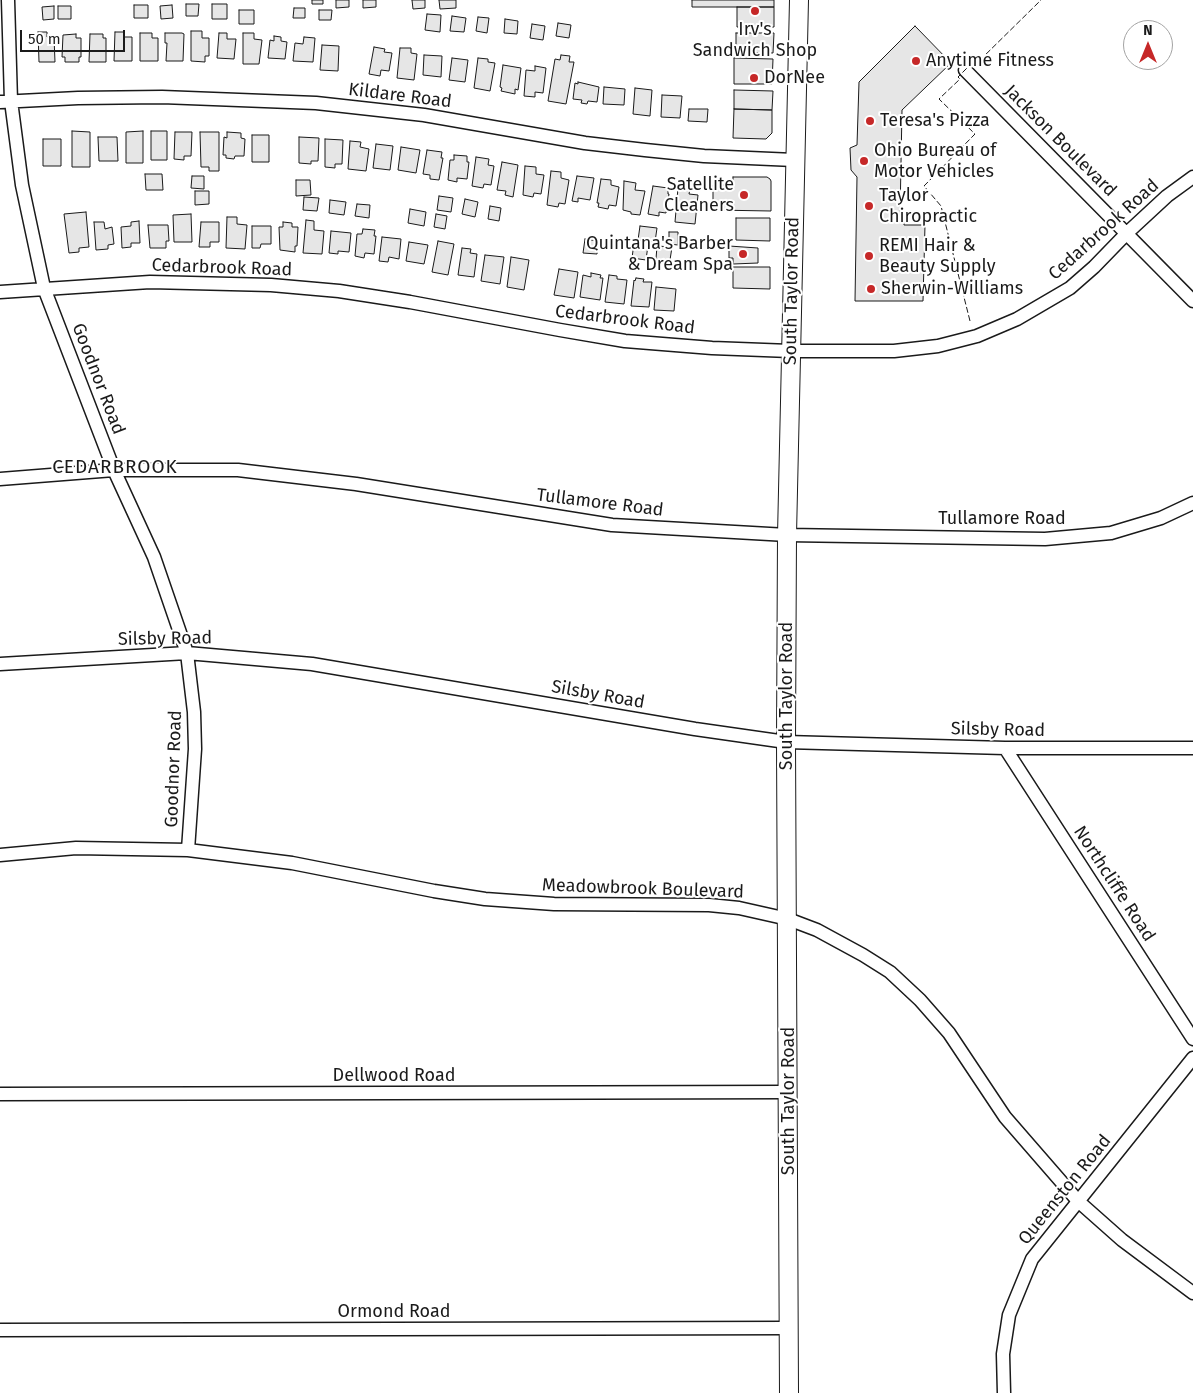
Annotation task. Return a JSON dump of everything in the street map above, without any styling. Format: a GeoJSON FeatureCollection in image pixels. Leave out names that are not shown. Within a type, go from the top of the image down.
{"type":"FeatureCollection","features":[{"type":"Feature","properties":{"kind":"main road","name":"South Taylor Road"},"geometry":{"type":"LineString","coordinates":[[789,1393],[787,535],[799,0]]}},
{"type":"Feature","properties":{"kind":"street","name":"Goodnor Road"},"geometry":{"type":"LineString","coordinates":[[8,0],[5,102],[44,288],[114,470],[154,557],[187,653],[196,749],[188,850]]}},
{"type":"Feature","properties":{"kind":"street","name":"Jackson Boulevard"},"geometry":{"type":"LineString","coordinates":[[965,70],[1193,301]]}},
{"type":"Feature","properties":{"kind":"street","name":"Kildare Road"},"geometry":{"type":"LineString","coordinates":[[5,102],[162,97],[316,103],[424,115],[584,143],[704,156],[794,160]]}},
{"type":"Feature","properties":{"kind":"street","name":"Cedarbrook Road"},"geometry":{"type":"LineString","coordinates":[[0,292],[150,282],[271,285],[339,291],[410,302],[624,341],[682,347],[790,351],[894,351],[938,346],[977,336],[1017,319],[1070,288],[1167,196],[1193,177]]}},
{"type":"Feature","properties":{"kind":"street","name":"Tullamore Road"},"geometry":{"type":"LineString","coordinates":[[0,478],[114,470],[238,470],[356,484],[612,525],[787,535],[1045,539],[1110,533],[1161,518],[1193,503]]}},
{"type":"Feature","properties":{"kind":"street","name":"Silsby Road"},"geometry":{"type":"LineString","coordinates":[[0,664],[187,653],[312,664],[695,729],[786,742],[1005,748],[1193,748]]}},
{"type":"Feature","properties":{"kind":"street","name":"Northcliffe Road"},"geometry":{"type":"LineString","coordinates":[[1005,748],[1193,1039]]}},
{"type":"Feature","properties":{"kind":"street","name":"Meadowbrook Boulevard"},"geometry":{"type":"LineString","coordinates":[[0,855],[76,848],[188,850],[292,863],[434,891],[494,900],[554,904],[710,905],[747,909],[788,918],[817,930],[890,972],[920,1000],[949,1033],[1005,1117],[1078,1200],[1122,1240],[1193,1292]]}},
{"type":"Feature","properties":{"kind":"street","name":"Queenston Road"},"geometry":{"type":"LineString","coordinates":[[1004,1393],[1003,1354],[1009,1315],[1032,1259],[1193,1058]]}},
{"type":"Feature","properties":{"kind":"street","name":"Dellwood Road"},"geometry":{"type":"LineString","coordinates":[[0,1094],[789,1092]]}},
{"type":"Feature","properties":{"kind":"street","name":"Ormond Road"},"geometry":{"type":"LineString","coordinates":[[0,1330],[789,1328]]}},
{"type":"Feature","properties":{"kind":"building"},"geometry":{"type":"Polygon","coordinates":[[[312,0],[323,0],[323,4],[312,4],[312,0]]]}},
{"type":"Feature","properties":{"kind":"building"},"geometry":{"type":"Polygon","coordinates":[[[336,0],[349,0],[349,7],[336,8],[336,0]]]}},
{"type":"Feature","properties":{"kind":"building"},"geometry":{"type":"Polygon","coordinates":[[[363,0],[376,0],[376,7],[363,8],[363,0]]]}},
{"type":"Feature","properties":{"kind":"building"},"geometry":{"type":"Polygon","coordinates":[[[412,0],[425,0],[425,8],[413,9],[412,0]]]}},
{"type":"Feature","properties":{"kind":"building"},"geometry":{"type":"Polygon","coordinates":[[[439,0],[456,0],[456,8],[440,9],[439,0]]]}},
{"type":"Feature","properties":{"kind":"building"},"geometry":{"type":"Polygon","coordinates":[[[692,0],[774,0],[774,7],[692,7],[692,0]]]}},
{"type":"Feature","properties":{"kind":"building"},"geometry":{"type":"Polygon","coordinates":[[[186,4],[199,4],[198,16],[186,16],[186,4]]]}},
{"type":"Feature","properties":{"kind":"building"},"geometry":{"type":"Polygon","coordinates":[[[212,4],[227,4],[227,19],[212,19],[212,4]]]}},
{"type":"Feature","properties":{"kind":"building"},"geometry":{"type":"Polygon","coordinates":[[[134,5],[148,5],[148,18],[134,18],[134,5]]]}},
{"type":"Feature","properties":{"kind":"building"},"geometry":{"type":"Polygon","coordinates":[[[172,5],[173,18],[161,19],[160,6],[172,5]]]}},
{"type":"Feature","properties":{"kind":"building"},"geometry":{"type":"Polygon","coordinates":[[[54,6],[54,19],[43,20],[42,7],[54,6]]]}},
{"type":"Feature","properties":{"kind":"building"},"geometry":{"type":"Polygon","coordinates":[[[58,6],[71,6],[71,19],[58,19],[58,6]]]}},
{"type":"Feature","properties":{"kind":"building"},"geometry":{"type":"Polygon","coordinates":[[[737,7],[774,7],[774,27],[737,27],[737,7]]]}},
{"type":"Feature","properties":{"kind":"building"},"geometry":{"type":"Polygon","coordinates":[[[294,8],[305,8],[305,18],[293,18],[294,8]]]}},
{"type":"Feature","properties":{"kind":"building"},"geometry":{"type":"Polygon","coordinates":[[[239,10],[254,10],[254,24],[239,24],[239,10]]]}},
{"type":"Feature","properties":{"kind":"building"},"geometry":{"type":"Polygon","coordinates":[[[319,10],[332,10],[331,20],[319,20],[319,10]]]}},
{"type":"Feature","properties":{"kind":"building"},"geometry":{"type":"Polygon","coordinates":[[[427,14],[441,15],[440,32],[425,30],[427,14]]]}},
{"type":"Feature","properties":{"kind":"building"},"geometry":{"type":"Polygon","coordinates":[[[452,16],[466,18],[464,32],[450,31],[452,16]]]}},
{"type":"Feature","properties":{"kind":"building"},"geometry":{"type":"Polygon","coordinates":[[[478,17],[489,18],[487,33],[476,31],[478,17]]]}},
{"type":"Feature","properties":{"kind":"building"},"geometry":{"type":"Polygon","coordinates":[[[505,19],[518,21],[517,34],[504,33],[505,19]]]}},
{"type":"Feature","properties":{"kind":"building"},"geometry":{"type":"Polygon","coordinates":[[[558,23],[571,25],[569,38],[556,36],[558,23]]]}},
{"type":"Feature","properties":{"kind":"building"},"geometry":{"type":"Polygon","coordinates":[[[532,24],[545,26],[543,40],[530,38],[532,24]]]}},
{"type":"Feature","properties":{"kind":"building"},"geometry":{"type":"Polygon","coordinates":[[[915,26],[951,63],[902,110],[900,216],[904,216],[904,225],[925,225],[923,301],[855,301],[857,177],[851,170],[850,148],[857,145],[859,82],[915,26]]]}},
{"type":"Feature","properties":{"kind":"building"},"geometry":{"type":"Polygon","coordinates":[[[191,31],[202,31],[202,38],[209,38],[209,56],[205,56],[205,62],[191,61],[191,31]]]}},
{"type":"Feature","properties":{"kind":"building"},"geometry":{"type":"Polygon","coordinates":[[[38,32],[47,32],[47,37],[54,37],[55,62],[39,62],[38,32]]]}},
{"type":"Feature","properties":{"kind":"building"},"geometry":{"type":"Polygon","coordinates":[[[115,32],[124,32],[124,37],[132,37],[132,61],[114,61],[115,32]]]}},
{"type":"Feature","properties":{"kind":"building"},"geometry":{"type":"Polygon","coordinates":[[[140,33],[152,33],[152,38],[158,38],[158,61],[140,61],[140,33]]]}},
{"type":"Feature","properties":{"kind":"building"},"geometry":{"type":"Polygon","coordinates":[[[165,33],[184,34],[183,61],[166,61],[167,43],[165,43],[165,33]]]}},
{"type":"Feature","properties":{"kind":"building"},"geometry":{"type":"Polygon","coordinates":[[[219,33],[227,33],[227,39],[236,39],[234,59],[217,58],[219,33]]]}},
{"type":"Feature","properties":{"kind":"building"},"geometry":{"type":"Polygon","coordinates":[[[243,33],[254,33],[254,39],[262,40],[259,64],[243,64],[243,33]]]}},
{"type":"Feature","properties":{"kind":"building"},"geometry":{"type":"Polygon","coordinates":[[[736,33],[774,33],[773,53],[736,52],[736,33]]]}},
{"type":"Feature","properties":{"kind":"building"},"geometry":{"type":"Polygon","coordinates":[[[76,34],[76,38],[81,38],[81,57],[79,57],[79,62],[65,62],[65,57],[62,57],[63,35],[76,34]]]}},
{"type":"Feature","properties":{"kind":"building"},"geometry":{"type":"Polygon","coordinates":[[[90,34],[103,34],[103,38],[106,38],[106,62],[89,62],[90,34]]]}},
{"type":"Feature","properties":{"kind":"building"},"geometry":{"type":"Polygon","coordinates":[[[274,36],[281,37],[281,41],[287,42],[285,59],[268,58],[270,40],[274,41],[274,36]]]}},
{"type":"Feature","properties":{"kind":"building"},"geometry":{"type":"Polygon","coordinates":[[[304,37],[315,38],[313,62],[293,61],[295,43],[303,44],[304,37]]]}},
{"type":"Feature","properties":{"kind":"building"},"geometry":{"type":"Polygon","coordinates":[[[322,45],[339,46],[338,71],[320,70],[322,45]]]}},
{"type":"Feature","properties":{"kind":"building"},"geometry":{"type":"Polygon","coordinates":[[[374,47],[385,49],[384,52],[392,53],[389,71],[381,70],[380,76],[369,74],[374,47]]]}},
{"type":"Feature","properties":{"kind":"building"},"geometry":{"type":"Polygon","coordinates":[[[400,48],[411,48],[411,53],[417,54],[414,80],[397,78],[400,48]]]}},
{"type":"Feature","properties":{"kind":"building"},"geometry":{"type":"Polygon","coordinates":[[[424,55],[442,56],[441,77],[423,75],[424,55]]]}},
{"type":"Feature","properties":{"kind":"building"},"geometry":{"type":"Polygon","coordinates":[[[561,55],[570,56],[569,62],[574,62],[566,104],[548,101],[555,59],[560,60],[561,55]]]}},
{"type":"Feature","properties":{"kind":"building"},"geometry":{"type":"Polygon","coordinates":[[[452,58],[468,60],[465,82],[449,80],[452,58]]]}},
{"type":"Feature","properties":{"kind":"building"},"geometry":{"type":"Polygon","coordinates":[[[478,58],[488,59],[488,62],[495,63],[490,91],[474,88],[478,58]]]}},
{"type":"Feature","properties":{"kind":"building"},"geometry":{"type":"Polygon","coordinates":[[[734,58],[773,59],[772,84],[734,84],[734,58]]]}},
{"type":"Feature","properties":{"kind":"building"},"geometry":{"type":"Polygon","coordinates":[[[503,65],[521,68],[518,90],[515,89],[515,94],[501,91],[503,65]]]}},
{"type":"Feature","properties":{"kind":"building"},"geometry":{"type":"Polygon","coordinates":[[[535,66],[546,68],[543,93],[535,92],[535,97],[524,96],[526,70],[535,71],[535,66]]]}},
{"type":"Feature","properties":{"kind":"building"},"geometry":{"type":"Polygon","coordinates":[[[578,82],[599,87],[597,102],[588,101],[587,104],[581,103],[582,100],[573,99],[575,83],[578,84],[578,82]]]}},
{"type":"Feature","properties":{"kind":"building"},"geometry":{"type":"Polygon","coordinates":[[[604,87],[625,89],[624,105],[603,104],[604,87]]]}},
{"type":"Feature","properties":{"kind":"building"},"geometry":{"type":"Polygon","coordinates":[[[635,88],[652,90],[650,116],[633,114],[635,88]]]}},
{"type":"Feature","properties":{"kind":"building"},"geometry":{"type":"Polygon","coordinates":[[[734,90],[773,91],[772,110],[734,109],[734,90]]]}},
{"type":"Feature","properties":{"kind":"building"},"geometry":{"type":"Polygon","coordinates":[[[662,95],[682,96],[680,118],[661,117],[662,95]]]}},
{"type":"Feature","properties":{"kind":"building"},"geometry":{"type":"Polygon","coordinates":[[[689,109],[708,109],[707,122],[688,121],[689,109]]]}},
{"type":"Feature","properties":{"kind":"building"},"geometry":{"type":"Polygon","coordinates":[[[734,109],[772,110],[772,133],[766,139],[733,138],[734,109]]]}},
{"type":"Feature","properties":{"kind":"building"},"geometry":{"type":"Polygon","coordinates":[[[72,131],[90,132],[90,167],[72,167],[72,131]]]}},
{"type":"Feature","properties":{"kind":"building"},"geometry":{"type":"Polygon","coordinates":[[[143,131],[143,163],[126,163],[126,132],[143,131]]]}},
{"type":"Feature","properties":{"kind":"building"},"geometry":{"type":"Polygon","coordinates":[[[151,131],[167,131],[167,160],[151,160],[151,131]]]}},
{"type":"Feature","properties":{"kind":"building"},"geometry":{"type":"Polygon","coordinates":[[[175,132],[192,132],[191,156],[184,156],[184,160],[174,159],[175,132]]]}},
{"type":"Feature","properties":{"kind":"building"},"geometry":{"type":"Polygon","coordinates":[[[200,132],[219,132],[219,171],[209,171],[209,167],[201,167],[200,132]]]}},
{"type":"Feature","properties":{"kind":"building"},"geometry":{"type":"Polygon","coordinates":[[[227,132],[241,133],[241,138],[245,139],[244,156],[235,156],[234,159],[226,158],[226,155],[223,155],[224,137],[227,138],[227,132]]]}},
{"type":"Feature","properties":{"kind":"building"},"geometry":{"type":"Polygon","coordinates":[[[252,135],[269,135],[269,162],[252,162],[252,135]]]}},
{"type":"Feature","properties":{"kind":"building"},"geometry":{"type":"Polygon","coordinates":[[[98,137],[117,137],[118,161],[99,161],[98,137]]]}},
{"type":"Feature","properties":{"kind":"building"},"geometry":{"type":"Polygon","coordinates":[[[299,137],[319,138],[318,161],[311,161],[311,164],[299,163],[299,137]]]}},
{"type":"Feature","properties":{"kind":"building"},"geometry":{"type":"Polygon","coordinates":[[[43,139],[61,139],[61,166],[43,166],[43,139]]]}},
{"type":"Feature","properties":{"kind":"building"},"geometry":{"type":"Polygon","coordinates":[[[325,139],[343,140],[342,164],[335,164],[335,168],[325,167],[325,139]]]}},
{"type":"Feature","properties":{"kind":"building"},"geometry":{"type":"Polygon","coordinates":[[[350,141],[361,142],[360,147],[369,149],[366,171],[348,169],[350,141]]]}},
{"type":"Feature","properties":{"kind":"building"},"geometry":{"type":"Polygon","coordinates":[[[376,144],[393,146],[390,170],[373,168],[376,144]]]}},
{"type":"Feature","properties":{"kind":"building"},"geometry":{"type":"Polygon","coordinates":[[[401,147],[420,150],[416,173],[398,170],[401,147]]]}},
{"type":"Feature","properties":{"kind":"building"},"geometry":{"type":"Polygon","coordinates":[[[427,150],[442,152],[441,158],[443,158],[439,180],[430,179],[430,175],[423,174],[427,150]]]}},
{"type":"Feature","properties":{"kind":"building"},"geometry":{"type":"Polygon","coordinates":[[[454,155],[467,156],[467,162],[469,162],[467,179],[457,178],[457,182],[448,180],[450,160],[454,160],[454,155]]]}},
{"type":"Feature","properties":{"kind":"building"},"geometry":{"type":"Polygon","coordinates":[[[476,157],[489,159],[488,165],[494,166],[491,185],[484,184],[483,188],[472,186],[476,157]]]}},
{"type":"Feature","properties":{"kind":"building"},"geometry":{"type":"Polygon","coordinates":[[[502,162],[518,165],[513,197],[505,195],[506,191],[497,190],[502,162]]]}},
{"type":"Feature","properties":{"kind":"building"},"geometry":{"type":"Polygon","coordinates":[[[525,166],[536,167],[536,174],[544,175],[541,194],[534,193],[533,197],[523,195],[525,166]]]}},
{"type":"Feature","properties":{"kind":"building"},"geometry":{"type":"Polygon","coordinates":[[[551,171],[561,172],[561,178],[569,180],[565,204],[559,203],[558,207],[547,205],[551,171]]]}},
{"type":"Feature","properties":{"kind":"building"},"geometry":{"type":"Polygon","coordinates":[[[145,174],[162,174],[163,190],[146,190],[145,174]]]}},
{"type":"Feature","properties":{"kind":"building"},"geometry":{"type":"Polygon","coordinates":[[[192,176],[204,176],[204,189],[191,188],[192,176]]]}},
{"type":"Feature","properties":{"kind":"building"},"geometry":{"type":"Polygon","coordinates":[[[577,176],[594,178],[590,200],[578,198],[578,202],[572,201],[577,176]]]}},
{"type":"Feature","properties":{"kind":"building"},"geometry":{"type":"Polygon","coordinates":[[[733,177],[767,177],[770,179],[771,211],[713,210],[713,185],[733,185],[733,177]]]}},
{"type":"Feature","properties":{"kind":"building"},"geometry":{"type":"Polygon","coordinates":[[[601,179],[611,180],[611,185],[619,187],[616,206],[609,205],[608,209],[598,207],[601,179]]]}},
{"type":"Feature","properties":{"kind":"building"},"geometry":{"type":"Polygon","coordinates":[[[296,180],[310,180],[311,195],[296,196],[296,180]]]}},
{"type":"Feature","properties":{"kind":"building"},"geometry":{"type":"Polygon","coordinates":[[[624,181],[636,183],[635,190],[645,191],[640,215],[631,214],[631,212],[623,210],[624,181]]]}},
{"type":"Feature","properties":{"kind":"building"},"geometry":{"type":"Polygon","coordinates":[[[653,186],[668,188],[666,213],[659,212],[659,216],[648,214],[653,186]]]}},
{"type":"Feature","properties":{"kind":"building"},"geometry":{"type":"Polygon","coordinates":[[[678,188],[690,189],[689,194],[698,195],[695,224],[675,222],[678,188]]]}},
{"type":"Feature","properties":{"kind":"building"},"geometry":{"type":"Polygon","coordinates":[[[195,191],[209,191],[209,204],[195,205],[195,191]]]}},
{"type":"Feature","properties":{"kind":"building"},"geometry":{"type":"Polygon","coordinates":[[[439,196],[453,198],[451,212],[437,210],[439,196]]]}},
{"type":"Feature","properties":{"kind":"building"},"geometry":{"type":"Polygon","coordinates":[[[304,197],[319,198],[317,211],[303,210],[304,197]]]}},
{"type":"Feature","properties":{"kind":"building"},"geometry":{"type":"Polygon","coordinates":[[[465,199],[478,202],[475,217],[462,214],[465,199]]]}},
{"type":"Feature","properties":{"kind":"building"},"geometry":{"type":"Polygon","coordinates":[[[330,200],[346,202],[344,215],[329,213],[330,200]]]}},
{"type":"Feature","properties":{"kind":"building"},"geometry":{"type":"Polygon","coordinates":[[[357,204],[370,205],[369,218],[355,216],[357,204]]]}},
{"type":"Feature","properties":{"kind":"building"},"geometry":{"type":"Polygon","coordinates":[[[490,206],[501,208],[499,221],[488,219],[490,206]]]}},
{"type":"Feature","properties":{"kind":"building"},"geometry":{"type":"Polygon","coordinates":[[[410,209],[426,212],[424,226],[408,223],[410,209]]]}},
{"type":"Feature","properties":{"kind":"building"},"geometry":{"type":"Polygon","coordinates":[[[86,212],[89,247],[79,248],[79,252],[69,253],[64,214],[86,212]]]}},
{"type":"Feature","properties":{"kind":"building"},"geometry":{"type":"Polygon","coordinates":[[[191,214],[192,242],[174,242],[173,215],[191,214]]]}},
{"type":"Feature","properties":{"kind":"building"},"geometry":{"type":"Polygon","coordinates":[[[436,214],[447,216],[445,229],[434,227],[436,214]]]}},
{"type":"Feature","properties":{"kind":"building"},"geometry":{"type":"Polygon","coordinates":[[[227,217],[237,217],[237,224],[247,225],[245,249],[226,248],[227,217]]]}},
{"type":"Feature","properties":{"kind":"building"},"geometry":{"type":"Polygon","coordinates":[[[736,218],[770,218],[770,241],[736,240],[736,218]]]}},
{"type":"Feature","properties":{"kind":"building"},"geometry":{"type":"Polygon","coordinates":[[[306,220],[314,221],[314,230],[324,231],[322,254],[303,253],[306,220]]]}},
{"type":"Feature","properties":{"kind":"building"},"geometry":{"type":"Polygon","coordinates":[[[139,221],[140,243],[131,243],[131,247],[122,248],[121,227],[131,226],[131,222],[139,221]]]}},
{"type":"Feature","properties":{"kind":"building"},"geometry":{"type":"Polygon","coordinates":[[[94,222],[104,222],[105,229],[112,227],[114,244],[108,245],[108,249],[96,250],[94,222]]]}},
{"type":"Feature","properties":{"kind":"building"},"geometry":{"type":"Polygon","coordinates":[[[201,222],[219,222],[219,242],[210,242],[210,247],[199,247],[201,222]]]}},
{"type":"Feature","properties":{"kind":"building"},"geometry":{"type":"Polygon","coordinates":[[[283,222],[292,223],[292,227],[298,227],[295,252],[280,250],[279,227],[283,227],[283,222]]]}},
{"type":"Feature","properties":{"kind":"building"},"geometry":{"type":"Polygon","coordinates":[[[148,225],[168,225],[169,241],[166,241],[166,248],[150,248],[148,225]]]}},
{"type":"Feature","properties":{"kind":"building"},"geometry":{"type":"Polygon","coordinates":[[[252,226],[271,226],[271,244],[261,244],[260,248],[252,248],[252,226]]]}},
{"type":"Feature","properties":{"kind":"building"},"geometry":{"type":"Polygon","coordinates":[[[640,226],[657,228],[655,242],[638,240],[640,226]]]}},
{"type":"Feature","properties":{"kind":"building"},"geometry":{"type":"Polygon","coordinates":[[[363,229],[375,230],[374,236],[376,236],[374,254],[365,253],[364,258],[355,256],[357,234],[362,234],[363,229]]]}},
{"type":"Feature","properties":{"kind":"building"},"geometry":{"type":"Polygon","coordinates":[[[331,231],[351,233],[349,252],[338,251],[338,254],[329,253],[331,231]]]}},
{"type":"Feature","properties":{"kind":"building"},"geometry":{"type":"Polygon","coordinates":[[[669,232],[678,232],[678,245],[669,244],[669,232]]]}},
{"type":"Feature","properties":{"kind":"building"},"geometry":{"type":"Polygon","coordinates":[[[382,237],[401,239],[399,259],[389,257],[388,262],[379,261],[382,237]]]}},
{"type":"Feature","properties":{"kind":"building"},"geometry":{"type":"Polygon","coordinates":[[[585,239],[598,241],[597,254],[583,253],[585,239]]]}},
{"type":"Feature","properties":{"kind":"building"},"geometry":{"type":"Polygon","coordinates":[[[438,241],[454,244],[448,275],[432,272],[438,241]]]}},
{"type":"Feature","properties":{"kind":"building"},"geometry":{"type":"Polygon","coordinates":[[[409,242],[428,245],[424,264],[406,261],[409,242]]]}},
{"type":"Feature","properties":{"kind":"building"},"geometry":{"type":"Polygon","coordinates":[[[634,243],[648,245],[646,260],[632,258],[634,243]]]}},
{"type":"Feature","properties":{"kind":"building"},"geometry":{"type":"Polygon","coordinates":[[[657,246],[672,247],[670,260],[656,259],[657,246]]]}},
{"type":"Feature","properties":{"kind":"building"},"geometry":{"type":"Polygon","coordinates":[[[729,246],[758,248],[758,263],[733,264],[733,258],[729,258],[729,246]]]}},
{"type":"Feature","properties":{"kind":"building"},"geometry":{"type":"Polygon","coordinates":[[[462,248],[471,249],[470,253],[477,254],[474,277],[458,275],[462,248]]]}},
{"type":"Feature","properties":{"kind":"building"},"geometry":{"type":"Polygon","coordinates":[[[485,255],[504,257],[500,284],[481,281],[485,255]]]}},
{"type":"Feature","properties":{"kind":"building"},"geometry":{"type":"Polygon","coordinates":[[[511,257],[529,260],[524,290],[507,287],[511,257]]]}},
{"type":"Feature","properties":{"kind":"building"},"geometry":{"type":"Polygon","coordinates":[[[733,267],[770,267],[770,289],[733,288],[733,267]]]}},
{"type":"Feature","properties":{"kind":"building"},"geometry":{"type":"Polygon","coordinates":[[[559,269],[578,272],[574,298],[554,295],[559,269]]]}},
{"type":"Feature","properties":{"kind":"building"},"geometry":{"type":"Polygon","coordinates":[[[591,273],[601,275],[600,278],[603,278],[600,300],[580,297],[583,275],[591,277],[591,273]]]}},
{"type":"Feature","properties":{"kind":"building"},"geometry":{"type":"Polygon","coordinates":[[[609,275],[617,276],[617,279],[627,280],[624,304],[605,302],[609,275]]]}},
{"type":"Feature","properties":{"kind":"building"},"geometry":{"type":"Polygon","coordinates":[[[636,278],[644,279],[643,282],[652,282],[649,307],[631,306],[634,280],[636,278]]]}},
{"type":"Feature","properties":{"kind":"building"},"geometry":{"type":"Polygon","coordinates":[[[656,287],[676,289],[674,311],[654,310],[656,287]]]}},
{"type":"Feature","properties":{"kind":"fence"},"geometry":{"type":"LineString","coordinates":[[970,321],[941,206],[924,186],[975,134],[939,99],[960,79],[958,77],[973,62],[975,65],[1041,0]]}},
{"type":"Feature","properties":{"kind":"place","name":"Irv's Sandwich Shop"},"geometry":{"type":"Point","coordinates":[755,11]}},
{"type":"Feature","properties":{"kind":"place","name":"Anytime Fitness"},"geometry":{"type":"Point","coordinates":[916,61]}},
{"type":"Feature","properties":{"kind":"place","name":"DorNee"},"geometry":{"type":"Point","coordinates":[754,78]}},
{"type":"Feature","properties":{"kind":"place","name":"Teresa's Pizza"},"geometry":{"type":"Point","coordinates":[870,121]}},
{"type":"Feature","properties":{"kind":"place","name":"Ohio Bureau of Motor Vehicles"},"geometry":{"type":"Point","coordinates":[864,161]}},
{"type":"Feature","properties":{"kind":"place","name":"Satellite Cleaners"},"geometry":{"type":"Point","coordinates":[744,195]}},
{"type":"Feature","properties":{"kind":"place","name":"Taylor Chiropractic"},"geometry":{"type":"Point","coordinates":[869,206]}},
{"type":"Feature","properties":{"kind":"place","name":"Quintana's Barber & Dream Spa"},"geometry":{"type":"Point","coordinates":[743,254]}},
{"type":"Feature","properties":{"kind":"place","name":"REMI Hair & Beauty Supply"},"geometry":{"type":"Point","coordinates":[869,256]}},
{"type":"Feature","properties":{"kind":"place","name":"Sherwin-Williams"},"geometry":{"type":"Point","coordinates":[871,289]}},
{"type":"Feature","properties":{"kind":"district","name":"CEDARBROOK"},"geometry":{"type":"Point","coordinates":[115,468]}}]}
